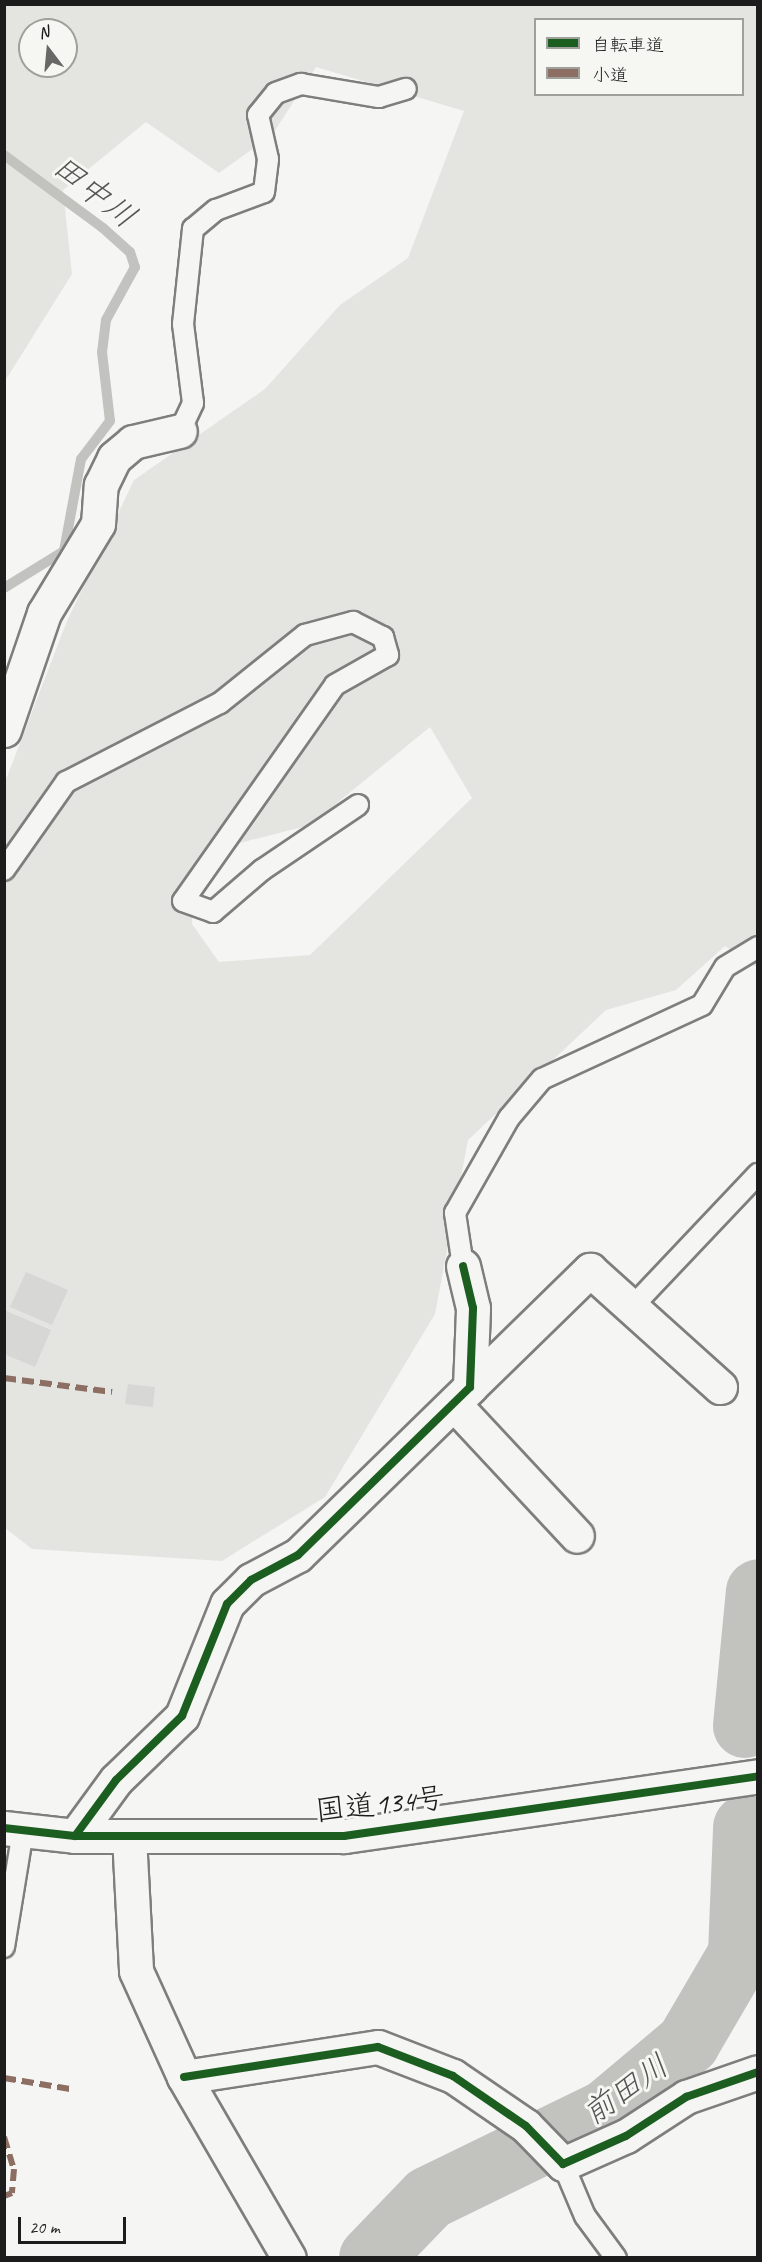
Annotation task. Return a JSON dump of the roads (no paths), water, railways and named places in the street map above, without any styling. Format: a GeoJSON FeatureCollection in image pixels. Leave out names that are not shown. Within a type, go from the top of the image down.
{"type":"FeatureCollection","features":[{"type":"Feature","properties":{"kind":"main road"},"geometry":{"type":"LineString","coordinates":[[4,730],[44,613],[98,524],[101,485],[114,458],[133,442],[180,431]]}},
{"type":"Feature","properties":{"kind":"main road"},"geometry":{"type":"LineString","coordinates":[[463,1266],[473,1308],[462,1396],[577,1536]]}},
{"type":"Feature","properties":{"kind":"main road"},"geometry":{"type":"LineString","coordinates":[[75,1836],[116,1780],[182,1716],[227,1604],[251,1580],[298,1555],[590,1270],[633,1306],[720,1387]]}},
{"type":"Feature","properties":{"kind":"main road","name":"国道134号"},"geometry":{"type":"LineString","coordinates":[[14,1829],[75,1836],[344,1836],[758,1776]]}},
{"type":"Feature","properties":{"kind":"main road"},"geometry":{"type":"LineString","coordinates":[[129,1836],[136,1971],[184,2077],[289,2258]]}},
{"type":"Feature","properties":{"kind":"main road"},"geometry":{"type":"LineString","coordinates":[[184,2077],[378,2046],[453,2076],[526,2126],[563,2164],[626,2136],[686,2097],[758,2072]]}},
{"type":"Feature","properties":{"kind":"lane"},"geometry":{"type":"LineString","coordinates":[[180,431],[193,404],[183,324],[193,229],[216,210],[264,192],[268,159],[258,115],[276,93],[301,84],[379,96],[406,89]]}},
{"type":"Feature","properties":{"kind":"lane"},"geometry":{"type":"LineString","coordinates":[[4,870],[66,782],[220,703],[305,635],[352,622],[383,637],[388,655],[335,685],[183,901],[213,912],[262,870],[358,805]]}},
{"type":"Feature","properties":{"kind":"lane"},"geometry":{"type":"LineString","coordinates":[[463,1266],[455,1213],[509,1118],[542,1079],[702,1005],[725,967],[758,947]]}},
{"type":"Feature","properties":{"kind":"lane"},"geometry":{"type":"LineString","coordinates":[[633,1306],[758,1174]]}},
{"type":"Feature","properties":{"kind":"lane"},"geometry":{"type":"LineString","coordinates":[[4,1947],[14,1829]]}},
{"type":"Feature","properties":{"kind":"lane"},"geometry":{"type":"LineString","coordinates":[[563,2164],[585,2216],[616,2258]]}},
{"type":"Feature","properties":{"kind":"waterway","name":"田中川"},"geometry":{"type":"LineString","coordinates":[[4,155],[103,228],[130,252],[135,267],[106,320],[102,352],[110,421],[81,459],[64,551],[4,588]]}},
{"type":"Feature","properties":{"kind":"waterway","name":"前田川"},"geometry":{"type":"LineString","coordinates":[[745,1726],[758,1592]]}},
{"type":"Feature","properties":{"kind":"waterway","name":"前田川"},"geometry":{"type":"LineString","coordinates":[[371,2258],[429,2198],[607,2111],[688,2043],[740,1954],[745,1827]]}}]}
